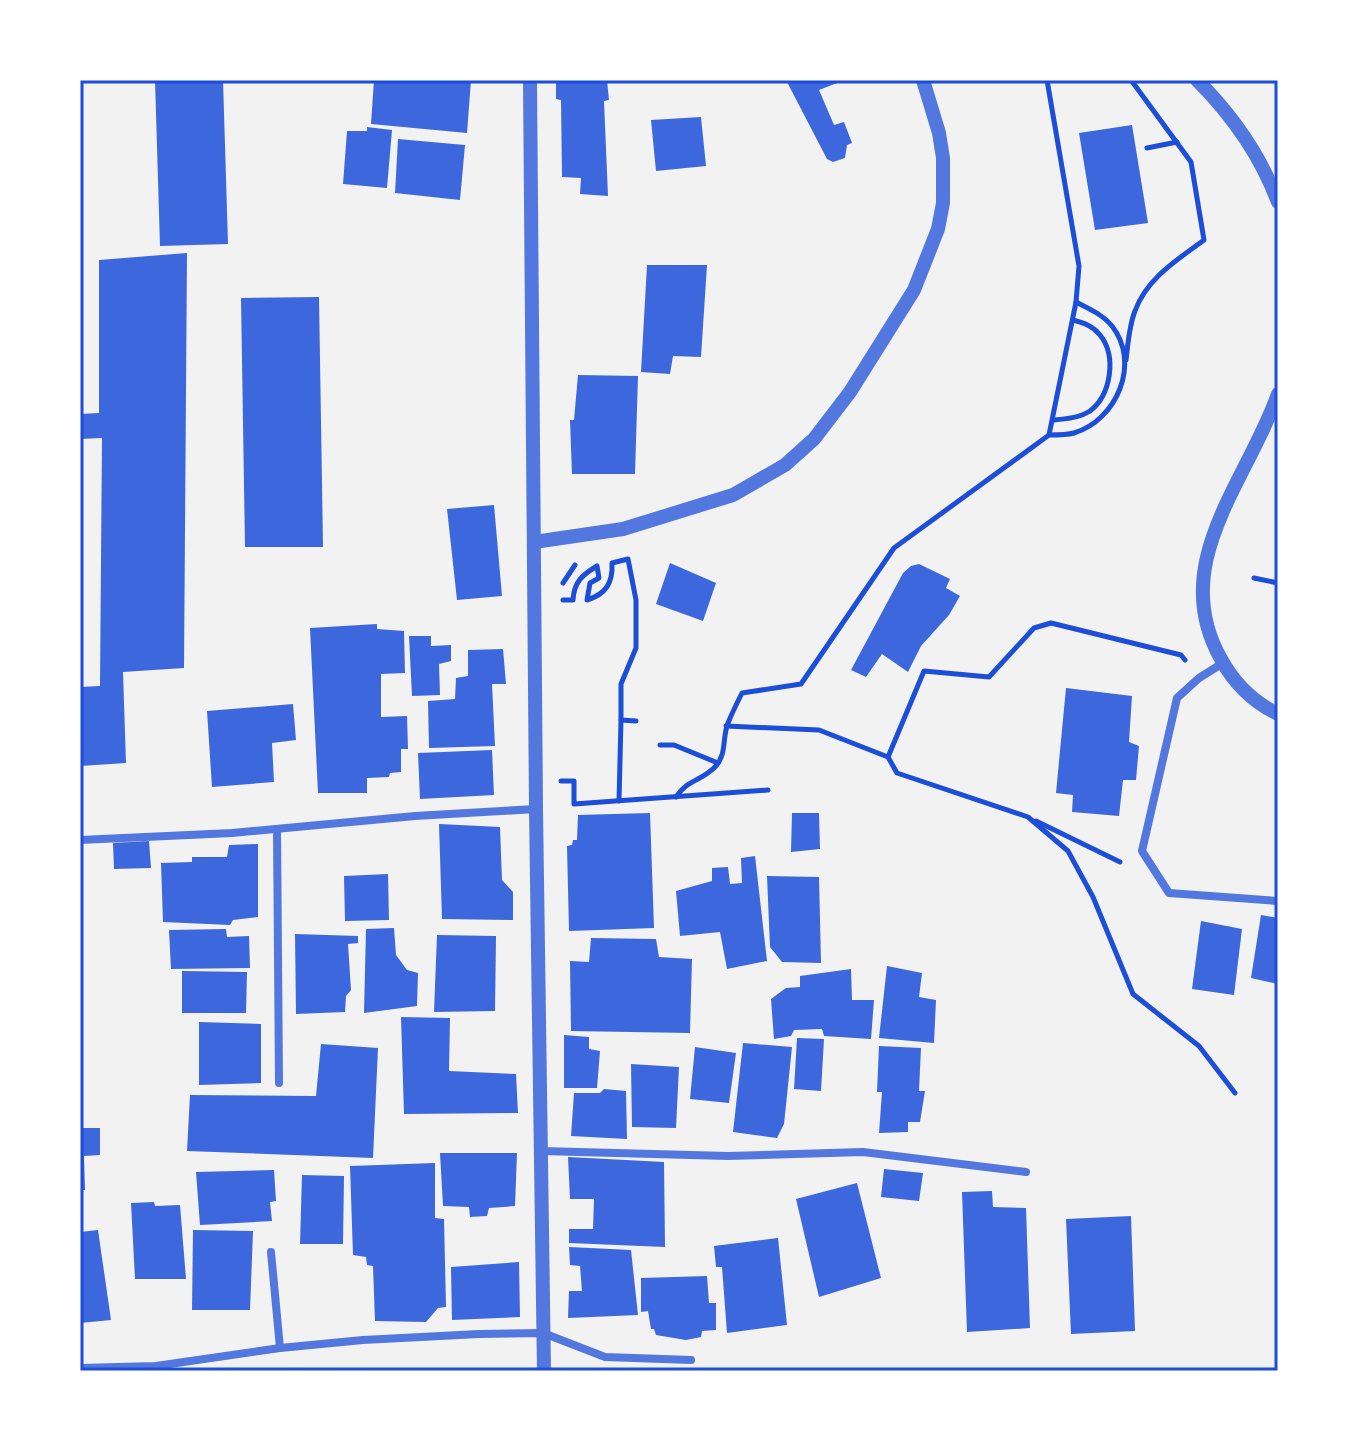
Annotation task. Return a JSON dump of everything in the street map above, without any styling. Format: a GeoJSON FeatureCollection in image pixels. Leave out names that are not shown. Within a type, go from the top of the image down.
{"type":"FeatureCollection","features":[{"type":"Feature","properties":{"kind":"street"},"geometry":{"type":"LineString","coordinates":[[530,80],[544,1371]]}},
{"type":"Feature","properties":{"kind":"street"},"geometry":{"type":"LineString","coordinates":[[534,542],[623,529],[733,495],[785,465],[814,439],[850,392],[914,290],[938,229],[943,203],[943,158],[936,118],[923,80]]}},
{"type":"Feature","properties":{"kind":"street"},"geometry":{"type":"LineString","coordinates":[[1197,80],[1240,128],[1278,202]]}},
{"type":"Feature","properties":{"kind":"street"},"geometry":{"type":"LineString","coordinates":[[1278,394],[1270,417],[1214,530],[1201,581],[1204,622],[1223,663],[1242,688],[1278,714]]}},
{"type":"Feature","properties":{"kind":"street"},"geometry":{"type":"LineString","coordinates":[[1223,663],[1199,678],[1177,698],[1142,851],[1169,893],[1278,901]]}},
{"type":"Feature","properties":{"kind":"street"},"geometry":{"type":"LineString","coordinates":[[80,840],[536,809]]}},
{"type":"Feature","properties":{"kind":"street"},"geometry":{"type":"LineString","coordinates":[[277,829],[279,1083]]}},
{"type":"Feature","properties":{"kind":"street"},"geometry":{"type":"LineString","coordinates":[[541,1151],[728,1156],[863,1152],[1026,1172]]}},
{"type":"Feature","properties":{"kind":"street"},"geometry":{"type":"LineString","coordinates":[[271,1252],[280,1348]]}},
{"type":"Feature","properties":{"kind":"street"},"geometry":{"type":"LineString","coordinates":[[80,1368],[156,1366],[280,1348],[363,1340],[543,1333],[605,1357],[691,1360]]}},
{"type":"Feature","properties":{"kind":"path"},"geometry":{"type":"LineString","coordinates":[[1047,80],[1079,266],[1073,320],[1049,435]]}},
{"type":"Feature","properties":{"kind":"path"},"geometry":{"type":"LineString","coordinates":[[676,797],[685,784],[706,776],[718,763],[724,749],[726,726],[742,693],[801,684],[894,548],[1049,435],[1075,433],[1097,421],[1112,407],[1121,387],[1134,313],[1141,297],[1162,272],[1204,240],[1194,170],[1131,80]]}},
{"type":"Feature","properties":{"kind":"path"},"geometry":{"type":"LineString","coordinates":[[1147,148],[1177,142]]}},
{"type":"Feature","properties":{"kind":"path"},"geometry":{"type":"LineString","coordinates":[[1076,302],[1099,314],[1111,325],[1126,360]]}},
{"type":"Feature","properties":{"kind":"path"},"geometry":{"type":"LineString","coordinates":[[1052,420],[1071,419],[1089,412],[1102,398],[1109,378],[1107,345],[1088,324],[1073,320]]}},
{"type":"Feature","properties":{"kind":"path"},"geometry":{"type":"LineString","coordinates":[[619,801],[621,684],[636,648],[636,600],[628,559]]}},
{"type":"Feature","properties":{"kind":"path"},"geometry":{"type":"LineString","coordinates":[[575,565],[563,581],[562,600],[573,600],[574,588],[583,574],[597,566],[599,578],[590,583],[587,600],[598,596],[613,576],[612,563]]}},
{"type":"Feature","properties":{"kind":"path"},"geometry":{"type":"LineString","coordinates":[[1254,578],[1278,583]]}},
{"type":"Feature","properties":{"kind":"path"},"geometry":{"type":"LineString","coordinates":[[888,757],[924,671],[989,677],[1034,628],[1051,623],[1181,655],[1199,678]]}},
{"type":"Feature","properties":{"kind":"path"},"geometry":{"type":"LineString","coordinates":[[621,720],[636,721]]}},
{"type":"Feature","properties":{"kind":"path"},"geometry":{"type":"LineString","coordinates":[[726,726],[819,730],[888,757],[897,773],[1028,817],[1119,862],[1142,851]]}},
{"type":"Feature","properties":{"kind":"path"},"geometry":{"type":"LineString","coordinates":[[660,745],[674,745],[718,763]]}},
{"type":"Feature","properties":{"kind":"path"},"geometry":{"type":"LineString","coordinates":[[536,781],[574,781],[574,804],[768,790]]}},
{"type":"Feature","properties":{"kind":"path"},"geometry":{"type":"LineString","coordinates":[[1028,817],[1068,851],[1093,897],[1133,994],[1199,1046],[1235,1093]]}},
{"type":"Feature","properties":{"kind":"building"},"geometry":{"type":"Polygon","coordinates":[[[155,80],[223,80],[228,244],[160,246],[155,80]]]}},
{"type":"Feature","properties":{"kind":"building"},"geometry":{"type":"Polygon","coordinates":[[[374,80],[471,80],[467,133],[371,124],[374,80]]]}},
{"type":"Feature","properties":{"kind":"building"},"geometry":{"type":"Polygon","coordinates":[[[556,80],[607,80],[609,100],[604,101],[608,196],[580,194],[581,178],[562,177],[561,100],[556,99],[556,80]]]}},
{"type":"Feature","properties":{"kind":"building"},"geometry":{"type":"Polygon","coordinates":[[[786,80],[836,80],[837,83],[819,90],[834,125],[844,122],[852,143],[847,145],[845,158],[833,162],[827,159],[786,80]]]}},
{"type":"Feature","properties":{"kind":"building"},"geometry":{"type":"Polygon","coordinates":[[[701,117],[706,166],[656,171],[651,120],[701,117]]]}},
{"type":"Feature","properties":{"kind":"building"},"geometry":{"type":"Polygon","coordinates":[[[1132,125],[1148,223],[1095,230],[1079,133],[1132,125]]]}},
{"type":"Feature","properties":{"kind":"building"},"geometry":{"type":"Polygon","coordinates":[[[367,127],[392,130],[387,188],[343,184],[347,131],[367,131],[367,127]]]}},
{"type":"Feature","properties":{"kind":"building"},"geometry":{"type":"Polygon","coordinates":[[[398,139],[465,145],[460,200],[395,193],[398,139]]]}},
{"type":"Feature","properties":{"kind":"building"},"geometry":{"type":"Polygon","coordinates":[[[187,253],[184,668],[123,672],[126,763],[80,766],[80,687],[100,686],[102,438],[80,439],[80,414],[99,413],[99,260],[187,253]]]}},
{"type":"Feature","properties":{"kind":"building"},"geometry":{"type":"Polygon","coordinates":[[[647,265],[707,265],[701,357],[673,356],[670,374],[641,372],[647,265]]]}},
{"type":"Feature","properties":{"kind":"building"},"geometry":{"type":"Polygon","coordinates":[[[319,297],[323,547],[245,547],[241,298],[319,297]]]}},
{"type":"Feature","properties":{"kind":"building"},"geometry":{"type":"Polygon","coordinates":[[[578,375],[638,376],[635,474],[572,474],[570,420],[574,420],[578,375]]]}},
{"type":"Feature","properties":{"kind":"building"},"geometry":{"type":"Polygon","coordinates":[[[494,505],[502,596],[457,600],[447,509],[494,505]]]}},
{"type":"Feature","properties":{"kind":"building"},"geometry":{"type":"Polygon","coordinates":[[[670,563],[716,583],[703,621],[656,604],[670,563]]]}},
{"type":"Feature","properties":{"kind":"building"},"geometry":{"type":"Polygon","coordinates":[[[919,564],[950,579],[946,588],[960,596],[949,615],[921,646],[908,672],[882,654],[866,677],[851,670],[903,573],[919,564]]]}},
{"type":"Feature","properties":{"kind":"building"},"geometry":{"type":"Polygon","coordinates":[[[377,624],[377,629],[404,631],[405,673],[381,674],[381,717],[407,716],[408,749],[401,749],[401,772],[390,773],[389,777],[367,778],[367,793],[318,793],[310,628],[377,624]]]}},
{"type":"Feature","properties":{"kind":"building"},"geometry":{"type":"Polygon","coordinates":[[[409,636],[431,636],[431,646],[451,645],[451,661],[439,664],[440,695],[412,696],[409,636]]]}},
{"type":"Feature","properties":{"kind":"building"},"geometry":{"type":"Polygon","coordinates":[[[503,649],[506,684],[492,684],[495,746],[429,748],[428,701],[455,699],[456,678],[468,676],[468,650],[503,649]]]}},
{"type":"Feature","properties":{"kind":"building"},"geometry":{"type":"Polygon","coordinates":[[[1066,688],[1132,696],[1129,742],[1139,746],[1136,780],[1123,780],[1119,816],[1072,812],[1073,795],[1056,793],[1066,688]]]}},
{"type":"Feature","properties":{"kind":"building"},"geometry":{"type":"Polygon","coordinates":[[[293,704],[296,740],[272,743],[274,782],[212,787],[207,711],[293,704]]]}},
{"type":"Feature","properties":{"kind":"building"},"geometry":{"type":"Polygon","coordinates":[[[492,750],[494,795],[420,799],[418,753],[492,750]]]}},
{"type":"Feature","properties":{"kind":"building"},"geometry":{"type":"Polygon","coordinates":[[[650,813],[654,928],[569,931],[567,846],[577,840],[578,815],[650,813]]]}},
{"type":"Feature","properties":{"kind":"building"},"geometry":{"type":"Polygon","coordinates":[[[792,813],[819,813],[820,849],[791,852],[792,813]]]}},
{"type":"Feature","properties":{"kind":"building"},"geometry":{"type":"Polygon","coordinates":[[[439,824],[500,827],[502,880],[513,892],[513,920],[442,919],[439,824]]]}},
{"type":"Feature","properties":{"kind":"building"},"geometry":{"type":"Polygon","coordinates":[[[149,841],[151,868],[114,869],[113,843],[149,841]]]}},
{"type":"Feature","properties":{"kind":"building"},"geometry":{"type":"Polygon","coordinates":[[[258,844],[258,917],[233,920],[230,925],[163,922],[161,863],[192,862],[192,857],[227,857],[229,845],[258,844]]]}},
{"type":"Feature","properties":{"kind":"building"},"geometry":{"type":"Polygon","coordinates":[[[755,856],[767,961],[727,969],[720,932],[680,936],[676,891],[712,881],[712,868],[728,867],[730,884],[742,883],[741,858],[755,856]]]}},
{"type":"Feature","properties":{"kind":"building"},"geometry":{"type":"Polygon","coordinates":[[[388,874],[389,920],[345,921],[344,876],[388,874]]]}},
{"type":"Feature","properties":{"kind":"building"},"geometry":{"type":"Polygon","coordinates":[[[767,876],[819,877],[821,963],[782,962],[770,947],[767,876]]]}},
{"type":"Feature","properties":{"kind":"building"},"geometry":{"type":"Polygon","coordinates":[[[1261,915],[1278,918],[1278,984],[1251,978],[1261,915]]]}},
{"type":"Feature","properties":{"kind":"building"},"geometry":{"type":"Polygon","coordinates":[[[1201,921],[1242,929],[1234,995],[1192,989],[1201,921]]]}},
{"type":"Feature","properties":{"kind":"building"},"geometry":{"type":"Polygon","coordinates":[[[394,928],[396,955],[407,970],[418,973],[417,1006],[364,1013],[366,929],[394,928]]]}},
{"type":"Feature","properties":{"kind":"building"},"geometry":{"type":"Polygon","coordinates":[[[226,929],[227,937],[249,936],[250,968],[171,969],[169,930],[226,929]]]}},
{"type":"Feature","properties":{"kind":"building"},"geometry":{"type":"Polygon","coordinates":[[[295,934],[358,936],[358,943],[348,944],[351,990],[346,996],[345,1012],[296,1014],[295,934]]]}},
{"type":"Feature","properties":{"kind":"building"},"geometry":{"type":"Polygon","coordinates":[[[437,935],[496,936],[495,1011],[434,1012],[437,935]]]}},
{"type":"Feature","properties":{"kind":"building"},"geometry":{"type":"Polygon","coordinates":[[[591,938],[656,939],[659,957],[692,959],[690,1033],[571,1031],[570,961],[589,962],[591,938]]]}},
{"type":"Feature","properties":{"kind":"building"},"geometry":{"type":"Polygon","coordinates":[[[887,966],[922,973],[919,997],[936,1000],[934,1043],[879,1038],[887,966]]]}},
{"type":"Feature","properties":{"kind":"building"},"geometry":{"type":"Polygon","coordinates":[[[851,969],[852,1000],[874,1000],[871,1039],[824,1036],[822,1029],[794,1030],[791,1036],[774,1039],[771,999],[786,988],[800,987],[800,976],[851,969]]]}},
{"type":"Feature","properties":{"kind":"building"},"geometry":{"type":"Polygon","coordinates":[[[182,971],[247,972],[246,1013],[182,1013],[182,971]]]}},
{"type":"Feature","properties":{"kind":"building"},"geometry":{"type":"Polygon","coordinates":[[[401,1017],[450,1018],[449,1071],[516,1074],[518,1113],[404,1114],[401,1017]]]}},
{"type":"Feature","properties":{"kind":"building"},"geometry":{"type":"Polygon","coordinates":[[[199,1022],[261,1024],[261,1083],[199,1085],[199,1022]]]}},
{"type":"Feature","properties":{"kind":"building"},"geometry":{"type":"Polygon","coordinates":[[[564,1035],[589,1037],[589,1049],[600,1051],[597,1088],[564,1088],[564,1035]]]}},
{"type":"Feature","properties":{"kind":"building"},"geometry":{"type":"Polygon","coordinates":[[[797,1038],[824,1039],[821,1091],[794,1089],[797,1038]]]}},
{"type":"Feature","properties":{"kind":"building"},"geometry":{"type":"Polygon","coordinates":[[[743,1043],[792,1047],[784,1124],[777,1138],[733,1132],[743,1043]]]}},
{"type":"Feature","properties":{"kind":"building"},"geometry":{"type":"Polygon","coordinates":[[[321,1044],[378,1048],[373,1158],[187,1151],[190,1095],[316,1096],[321,1044]]]}},
{"type":"Feature","properties":{"kind":"building"},"geometry":{"type":"Polygon","coordinates":[[[879,1046],[921,1048],[919,1091],[925,1091],[920,1122],[908,1122],[908,1132],[879,1133],[882,1092],[877,1092],[879,1046]]]}},
{"type":"Feature","properties":{"kind":"building"},"geometry":{"type":"Polygon","coordinates":[[[695,1047],[736,1053],[729,1103],[690,1099],[695,1047]]]}},
{"type":"Feature","properties":{"kind":"building"},"geometry":{"type":"Polygon","coordinates":[[[631,1064],[679,1067],[676,1128],[632,1127],[631,1064]]]}},
{"type":"Feature","properties":{"kind":"building"},"geometry":{"type":"Polygon","coordinates":[[[604,1089],[626,1091],[627,1139],[571,1136],[574,1093],[600,1093],[604,1089]]]}},
{"type":"Feature","properties":{"kind":"building"},"geometry":{"type":"Polygon","coordinates":[[[80,1128],[100,1128],[100,1155],[84,1156],[85,1190],[80,1190],[80,1128]]]}},
{"type":"Feature","properties":{"kind":"building"},"geometry":{"type":"Polygon","coordinates":[[[440,1153],[517,1153],[515,1206],[489,1208],[487,1216],[470,1217],[469,1207],[443,1206],[440,1153]]]}},
{"type":"Feature","properties":{"kind":"building"},"geometry":{"type":"Polygon","coordinates":[[[568,1157],[664,1162],[665,1247],[569,1243],[569,1229],[593,1229],[594,1199],[570,1199],[568,1157]]]}},
{"type":"Feature","properties":{"kind":"building"},"geometry":{"type":"Polygon","coordinates":[[[435,1163],[435,1218],[444,1219],[446,1307],[438,1308],[426,1322],[375,1321],[373,1266],[367,1265],[366,1257],[353,1255],[350,1166],[435,1163]]]}},
{"type":"Feature","properties":{"kind":"building"},"geometry":{"type":"Polygon","coordinates":[[[884,1169],[923,1173],[919,1201],[881,1197],[884,1169]]]}},
{"type":"Feature","properties":{"kind":"building"},"geometry":{"type":"Polygon","coordinates":[[[274,1170],[276,1201],[270,1202],[272,1221],[200,1225],[196,1172],[274,1170]]]}},
{"type":"Feature","properties":{"kind":"building"},"geometry":{"type":"Polygon","coordinates":[[[302,1175],[344,1176],[343,1244],[300,1244],[302,1175]]]}},
{"type":"Feature","properties":{"kind":"building"},"geometry":{"type":"Polygon","coordinates":[[[857,1183],[881,1278],[819,1297],[796,1199],[857,1183]]]}},
{"type":"Feature","properties":{"kind":"building"},"geometry":{"type":"Polygon","coordinates":[[[992,1191],[993,1207],[1026,1208],[1030,1328],[967,1332],[962,1192],[992,1191]]]}},
{"type":"Feature","properties":{"kind":"building"},"geometry":{"type":"Polygon","coordinates":[[[154,1202],[155,1206],[180,1205],[186,1279],[135,1279],[131,1203],[154,1202]]]}},
{"type":"Feature","properties":{"kind":"building"},"geometry":{"type":"Polygon","coordinates":[[[1131,1216],[1135,1331],[1071,1334],[1066,1219],[1131,1216]]]}},
{"type":"Feature","properties":{"kind":"building"},"geometry":{"type":"Polygon","coordinates":[[[98,1230],[111,1320],[80,1323],[80,1232],[98,1230]]]}},
{"type":"Feature","properties":{"kind":"building"},"geometry":{"type":"Polygon","coordinates":[[[193,1230],[253,1231],[250,1310],[192,1310],[193,1230]]]}},
{"type":"Feature","properties":{"kind":"building"},"geometry":{"type":"Polygon","coordinates":[[[778,1238],[787,1325],[727,1333],[722,1267],[716,1267],[714,1246],[778,1238]]]}},
{"type":"Feature","properties":{"kind":"building"},"geometry":{"type":"Polygon","coordinates":[[[569,1247],[631,1250],[638,1315],[568,1318],[569,1291],[582,1291],[580,1266],[570,1265],[569,1247]]]}},
{"type":"Feature","properties":{"kind":"building"},"geometry":{"type":"Polygon","coordinates":[[[519,1262],[520,1317],[452,1320],[451,1267],[519,1262]]]}},
{"type":"Feature","properties":{"kind":"building"},"geometry":{"type":"Polygon","coordinates":[[[707,1276],[709,1303],[716,1303],[716,1330],[702,1331],[701,1337],[686,1340],[656,1335],[651,1329],[648,1311],[641,1312],[641,1278],[707,1276]]]}}]}
